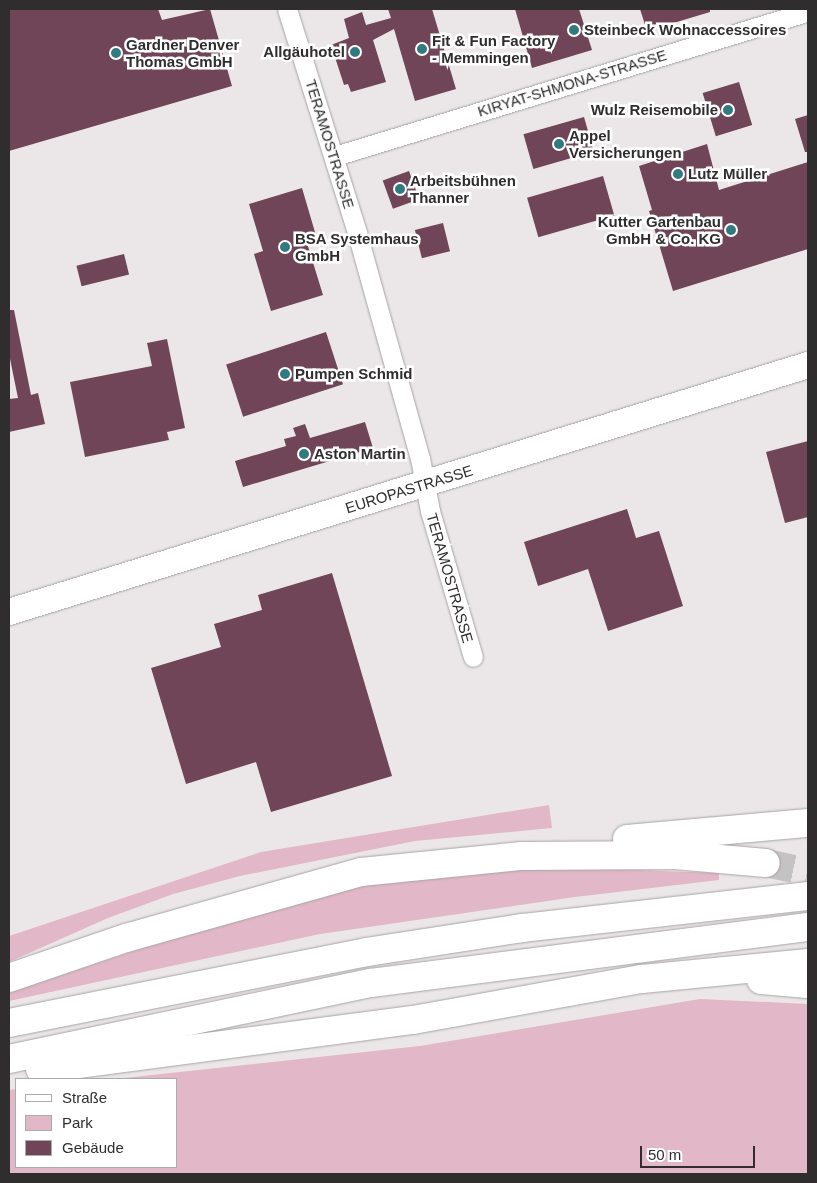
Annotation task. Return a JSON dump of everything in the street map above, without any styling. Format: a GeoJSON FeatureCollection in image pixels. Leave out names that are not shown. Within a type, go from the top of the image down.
{"type":"FeatureCollection","features":[{"type":"Feature","properties":{"kind":"highway"},"geometry":{"type":"LineString","coordinates":[[9,978],[126,938],[307,884],[361,872],[522,856],[617,840],[808,822]]}},
{"type":"Feature","properties":{"kind":"highway"},"geometry":{"type":"LineString","coordinates":[[522,856],[675,855],[766,863]]}},
{"type":"Feature","properties":{"kind":"highway"},"geometry":{"type":"LineString","coordinates":[[9,1023],[367,952],[532,927],[808,896]]}},
{"type":"Feature","properties":{"kind":"highway"},"geometry":{"type":"LineString","coordinates":[[9,1059],[371,983],[808,927]]}},
{"type":"Feature","properties":{"kind":"highway"},"geometry":{"type":"LineString","coordinates":[[9,1073],[367,1027],[642,979],[808,963]]}},
{"type":"Feature","properties":{"kind":"highway"},"geometry":{"type":"LineString","coordinates":[[694,974],[808,984]]}},
{"type":"Feature","properties":{"kind":"main road","name":"EUROPASTRASSE"},"geometry":{"type":"LineString","coordinates":[[9,612],[808,365]]}},
{"type":"Feature","properties":{"kind":"street","name":"TERAMOSTRASSE"},"geometry":{"type":"LineString","coordinates":[[286,9],[335,156],[473,657]]}},
{"type":"Feature","properties":{"kind":"street","name":"KIRYAT-SHMONA-STRASSE"},"geometry":{"type":"LineString","coordinates":[[335,156],[808,11]]}},
{"type":"Feature","properties":{"kind":"green space"},"geometry":{"type":"Polygon","coordinates":[[[549,805],[552,828],[415,841],[240,876],[173,894],[108,918],[9,962],[9,936],[261,852],[549,805]]]}},
{"type":"Feature","properties":{"kind":"green space"},"geometry":{"type":"Polygon","coordinates":[[[579,868],[719,873],[719,880],[575,897],[320,934],[9,1001],[9,993],[184,934],[310,897],[383,882],[531,869],[579,868]]]}},
{"type":"Feature","properties":{"kind":"green space"},"geometry":{"type":"Polygon","coordinates":[[[700,999],[808,1004],[808,1174],[9,1174],[9,1090],[15,1089],[15,1168],[178,1168],[178,1078],[124,1078],[420,1046],[700,999]]]}},
{"type":"Feature","properties":{"kind":"building","name":"Gardner Denver Thomas GmbH"},"geometry":{"type":"Polygon","coordinates":[[[9,9],[158,9],[162,20],[210,9],[232,86],[9,151],[9,9]]]}},
{"type":"Feature","properties":{"kind":"building"},"geometry":{"type":"Polygon","coordinates":[[[388,9],[432,9],[456,89],[415,101],[394,29],[373,40],[386,82],[351,92],[348,84],[344,85],[331,45],[349,38],[344,19],[362,12],[366,25],[391,18],[388,9]]]}},
{"type":"Feature","properties":{"kind":"building"},"geometry":{"type":"Polygon","coordinates":[[[515,9],[579,9],[592,50],[532,68],[515,9]]]}},
{"type":"Feature","properties":{"kind":"building"},"geometry":{"type":"Polygon","coordinates":[[[640,9],[710,9],[710,12],[647,31],[640,9]]]}},
{"type":"Feature","properties":{"kind":"building","name":"Wulz Reisemobile"},"geometry":{"type":"Polygon","coordinates":[[[739,82],[752,125],[716,136],[703,93],[739,82]]]}},
{"type":"Feature","properties":{"kind":"building"},"geometry":{"type":"Polygon","coordinates":[[[808,115],[808,152],[805,152],[795,119],[808,115]]]}},
{"type":"Feature","properties":{"kind":"building","name":"Appel Versicherungen"},"geometry":{"type":"Polygon","coordinates":[[[584,117],[594,152],[533,169],[523,134],[584,117]]]}},
{"type":"Feature","properties":{"kind":"building","name":"Kutter Gartenbau GmbH & Co. KG"},"geometry":{"type":"Polygon","coordinates":[[[707,144],[719,190],[808,162],[808,249],[673,291],[649,211],[652,210],[639,166],[707,144]]]}},
{"type":"Feature","properties":{"kind":"building","name":"Arbeitsbühnen Thanner"},"geometry":{"type":"Polygon","coordinates":[[[409,171],[419,199],[393,209],[383,181],[409,171]]]}},
{"type":"Feature","properties":{"kind":"building"},"geometry":{"type":"Polygon","coordinates":[[[603,176],[614,215],[538,237],[527,198],[603,176]]]}},
{"type":"Feature","properties":{"kind":"building","name":"BSA Systemhaus GmbH"},"geometry":{"type":"Polygon","coordinates":[[[302,188],[317,239],[307,243],[323,295],[271,311],[254,254],[263,251],[249,204],[302,188]]]}},
{"type":"Feature","properties":{"kind":"building"},"geometry":{"type":"Polygon","coordinates":[[[443,223],[450,251],[422,258],[415,230],[443,223]]]}},
{"type":"Feature","properties":{"kind":"building"},"geometry":{"type":"Polygon","coordinates":[[[124,254],[129,274],[82,286],[76,266],[124,254]]]}},
{"type":"Feature","properties":{"kind":"building"},"geometry":{"type":"Polygon","coordinates":[[[9,310],[14,310],[31,395],[38,393],[45,424],[9,432],[9,399],[18,398],[9,354],[9,310]]]}},
{"type":"Feature","properties":{"kind":"building","name":"Pumpen Schmid"},"geometry":{"type":"Polygon","coordinates":[[[326,332],[343,384],[243,417],[226,364],[326,332]]]}},
{"type":"Feature","properties":{"kind":"building"},"geometry":{"type":"Polygon","coordinates":[[[167,339],[185,428],[167,432],[169,440],[85,457],[70,382],[152,366],[147,343],[167,339]]]}},
{"type":"Feature","properties":{"kind":"building","name":"Aston Martin"},"geometry":{"type":"Polygon","coordinates":[[[365,422],[373,448],[243,487],[235,461],[286,446],[284,439],[296,436],[293,428],[305,424],[310,438],[365,422]]]}},
{"type":"Feature","properties":{"kind":"building"},"geometry":{"type":"Polygon","coordinates":[[[808,441],[808,517],[785,523],[766,452],[808,441]]]}},
{"type":"Feature","properties":{"kind":"building"},"geometry":{"type":"Polygon","coordinates":[[[627,509],[636,538],[659,531],[683,606],[608,631],[588,569],[538,586],[524,542],[627,509]]]}},
{"type":"Feature","properties":{"kind":"building"},"geometry":{"type":"Polygon","coordinates":[[[332,573],[392,776],[271,812],[256,762],[186,784],[151,668],[221,647],[214,624],[262,610],[258,595],[332,573]]]}},
{"type":"Feature","properties":{"kind":"tunnel"},"geometry":{"type":"LineString","coordinates":[[766,863],[808,872]]}},
{"type":"Feature","properties":{"kind":"place","name":"Steinbeck Wohnaccessoires"},"geometry":{"type":"Point","coordinates":[574,30]}},
{"type":"Feature","properties":{"kind":"place","name":"Fit & Fun Factory - Memmingen"},"geometry":{"type":"Point","coordinates":[422,49]}},
{"type":"Feature","properties":{"kind":"place","name":"Allgäuhotel"},"geometry":{"type":"Point","coordinates":[355,52]}},
{"type":"Feature","properties":{"kind":"place","name":"Gardner Denver Thomas GmbH"},"geometry":{"type":"Point","coordinates":[116,53]}},
{"type":"Feature","properties":{"kind":"place","name":"Wulz Reisemobile"},"geometry":{"type":"Point","coordinates":[728,110]}},
{"type":"Feature","properties":{"kind":"place","name":"Appel Versicherungen"},"geometry":{"type":"Point","coordinates":[559,144]}},
{"type":"Feature","properties":{"kind":"place","name":"Lutz Müller"},"geometry":{"type":"Point","coordinates":[678,174]}},
{"type":"Feature","properties":{"kind":"place","name":"Arbeitsbühnen Thanner"},"geometry":{"type":"Point","coordinates":[400,189]}},
{"type":"Feature","properties":{"kind":"place","name":"Kutter Gartenbau GmbH & Co. KG"},"geometry":{"type":"Point","coordinates":[731,230]}},
{"type":"Feature","properties":{"kind":"place","name":"BSA Systemhaus GmbH"},"geometry":{"type":"Point","coordinates":[285,247]}},
{"type":"Feature","properties":{"kind":"place","name":"Pumpen Schmid"},"geometry":{"type":"Point","coordinates":[285,374]}},
{"type":"Feature","properties":{"kind":"place","name":"Aston Martin"},"geometry":{"type":"Point","coordinates":[304,454]}}]}
